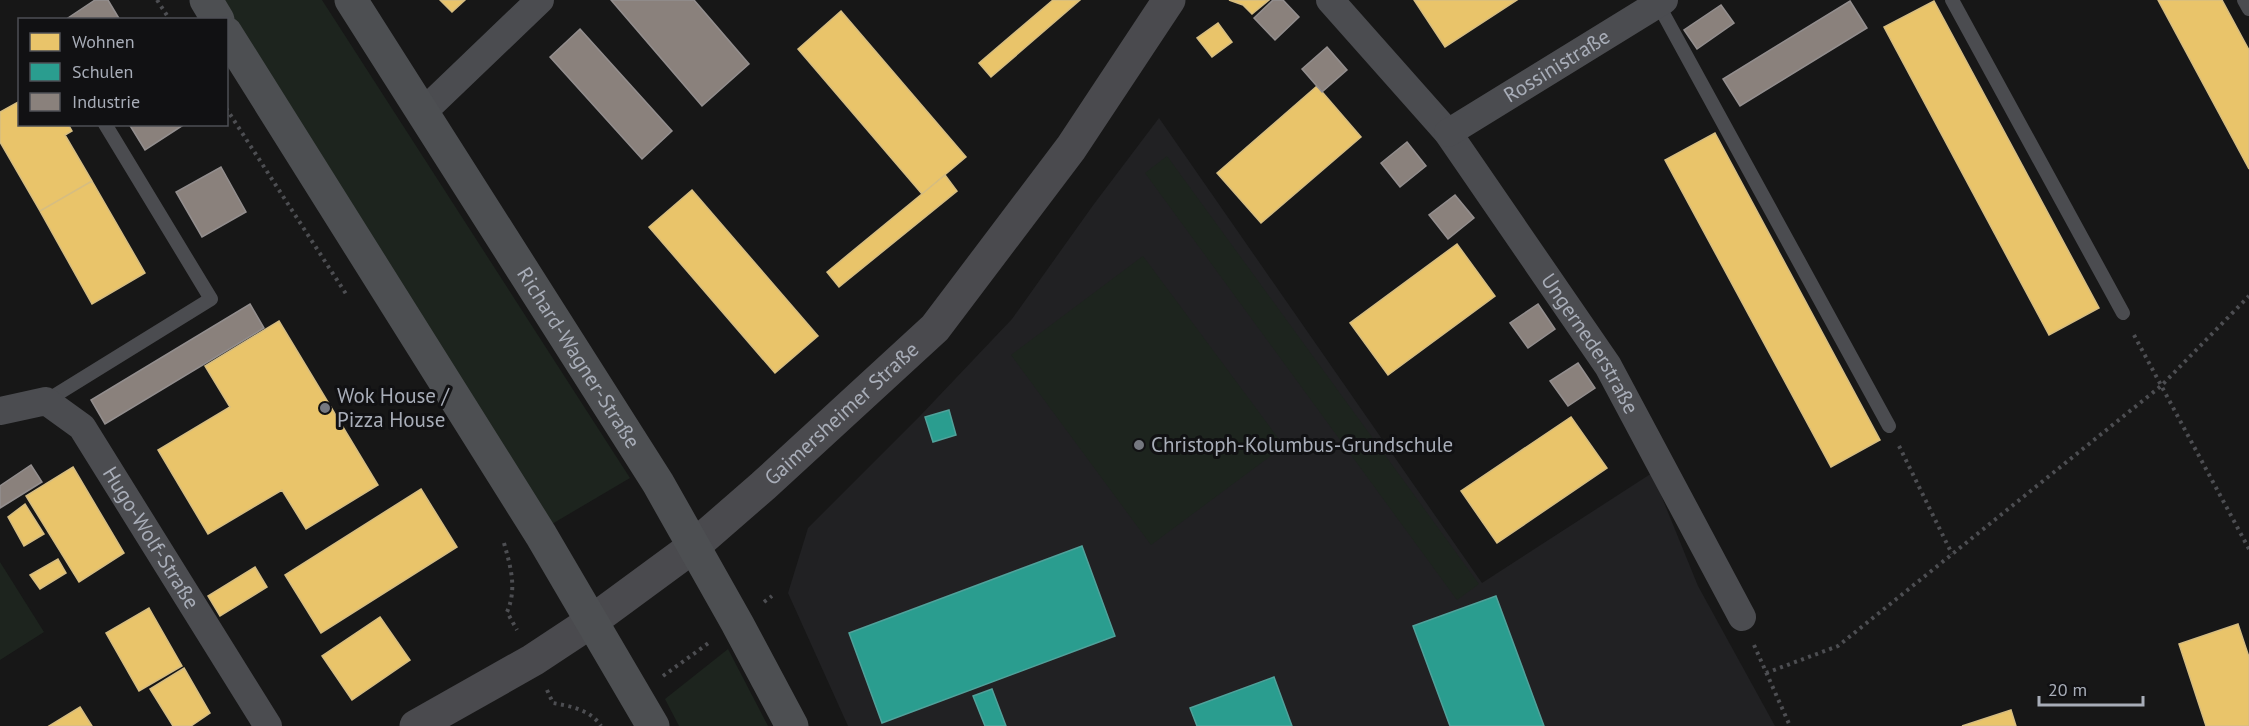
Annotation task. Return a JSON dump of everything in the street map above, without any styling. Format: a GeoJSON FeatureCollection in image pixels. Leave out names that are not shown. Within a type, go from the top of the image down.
{"type":"FeatureCollection","features":[{"type":"Feature","properties":{"kind":"main road"},"geometry":{"type":"LineString","coordinates":[[206,0],[217,18]]}},
{"type":"Feature","properties":{"kind":"main road","name":"Richard-Wagner-Straße"},"geometry":{"type":"LineString","coordinates":[[351,0],[658,483],[792,726]]}},
{"type":"Feature","properties":{"kind":"main road"},"geometry":{"type":"LineString","coordinates":[[228,36],[541,535],[653,726]]}},
{"type":"Feature","properties":{"kind":"street"},"geometry":{"type":"LineString","coordinates":[[422,113],[540,0]]}},
{"type":"Feature","properties":{"kind":"street","name":"Gaimersheimer Straße"},"geometry":{"type":"LineString","coordinates":[[416,726],[533,660],[592,621],[694,546],[935,328],[1071,148],[1169,0]]}},
{"type":"Feature","properties":{"kind":"street","name":"Ungernederstraße"},"geometry":{"type":"LineString","coordinates":[[1330,0],[1448,133],[1608,366],[1742,617]]}},
{"type":"Feature","properties":{"kind":"street","name":"Rossinistraße"},"geometry":{"type":"LineString","coordinates":[[1448,133],[1661,2]]}},
{"type":"Feature","properties":{"kind":"street"},"geometry":{"type":"LineString","coordinates":[[0,411],[46,401]]}},
{"type":"Feature","properties":{"kind":"street","name":"Hugo-Wolf-Straße"},"geometry":{"type":"LineString","coordinates":[[46,401],[82,428],[268,726]]}},
{"type":"Feature","properties":{"kind":"lane"},"geometry":{"type":"LineString","coordinates":[[1952,0],[2123,313]]}},
{"type":"Feature","properties":{"kind":"lane"},"geometry":{"type":"LineString","coordinates":[[2244,0],[2249,9]]}},
{"type":"Feature","properties":{"kind":"lane"},"geometry":{"type":"LineString","coordinates":[[1661,2],[1889,426]]}},
{"type":"Feature","properties":{"kind":"lane"},"geometry":{"type":"LineString","coordinates":[[46,401],[211,299],[106,126]]}},
{"type":"Feature","properties":{"kind":"path"},"geometry":{"type":"LineString","coordinates":[[157,0],[169,18]]}},
{"type":"Feature","properties":{"kind":"path"},"geometry":{"type":"LineString","coordinates":[[228,111],[348,298]]}},
{"type":"Feature","properties":{"kind":"path"},"geometry":{"type":"LineString","coordinates":[[1766,673],[1838,646],[2161,386],[2249,296]]}},
{"type":"Feature","properties":{"kind":"path"},"geometry":{"type":"LineString","coordinates":[[2123,313],[2249,549]]}},
{"type":"Feature","properties":{"kind":"path"},"geometry":{"type":"LineString","coordinates":[[1889,426],[1952,554]]}},
{"type":"Feature","properties":{"kind":"path"},"geometry":{"type":"LineString","coordinates":[[502,538],[513,576],[513,599],[507,612],[553,703],[577,707],[601,726]]}},
{"type":"Feature","properties":{"kind":"path"},"geometry":{"type":"LineString","coordinates":[[636,696],[772,596]]}},
{"type":"Feature","properties":{"kind":"path"},"geometry":{"type":"LineString","coordinates":[[1742,617],[1790,726]]}},
{"type":"Feature","properties":{"kind":"shaded area"},"geometry":{"type":"Polygon","coordinates":[[[222,0],[322,0],[630,478],[552,524],[222,0]]]}},
{"type":"Feature","properties":{"kind":"shaded area","name":"Christoph-Kolumbus-Grundschule"},"geometry":{"type":"Polygon","coordinates":[[[1159,118],[1482,583],[1652,473],[1698,586],[1775,726],[848,726],[788,593],[808,528],[919,417],[1012,319],[1159,118]]]}},
{"type":"Feature","properties":{"kind":"shaded area"},"geometry":{"type":"Polygon","coordinates":[[[1167,156],[1479,584],[1457,600],[1145,173],[1167,156]]]}},
{"type":"Feature","properties":{"kind":"shaded area"},"geometry":{"type":"Polygon","coordinates":[[[1143,256],[1284,446],[1151,545],[1011,355],[1143,256]]]}},
{"type":"Feature","properties":{"kind":"shaded area"},"geometry":{"type":"Polygon","coordinates":[[[0,562],[44,632],[0,660],[0,562]]]}},
{"type":"Feature","properties":{"kind":"shaded area"},"geometry":{"type":"Polygon","coordinates":[[[728,649],[768,726],[679,726],[665,699],[728,649]]]}},
{"type":"Feature","properties":{"kind":"building: Wohnen"},"geometry":{"type":"Polygon","coordinates":[[[440,0],[465,0],[452,12],[440,0]]]}},
{"type":"Feature","properties":{"kind":"building: Wohnen"},"geometry":{"type":"Polygon","coordinates":[[[1053,0],[1080,0],[991,77],[979,63],[1053,0]]]}},
{"type":"Feature","properties":{"kind":"building: Wohnen"},"geometry":{"type":"Polygon","coordinates":[[[1229,0],[1269,0],[1252,14],[1243,5],[1229,0]]]}},
{"type":"Feature","properties":{"kind":"building: Wohnen"},"geometry":{"type":"Polygon","coordinates":[[[1414,0],[1517,0],[1445,47],[1414,0]]]}},
{"type":"Feature","properties":{"kind":"building: Wohnen"},"geometry":{"type":"Polygon","coordinates":[[[2158,0],[2222,0],[2249,50],[2249,169],[2158,0]]]}},
{"type":"Feature","properties":{"kind":"building: Wohnen"},"geometry":{"type":"Polygon","coordinates":[[[1934,1],[2099,308],[2049,335],[1884,27],[1934,1]]]}},
{"type":"Feature","properties":{"kind":"building: Wohnen"},"geometry":{"type":"Polygon","coordinates":[[[841,11],[966,157],[922,194],[798,49],[841,11]]]}},
{"type":"Feature","properties":{"kind":"building: Wohnen"},"geometry":{"type":"Polygon","coordinates":[[[1218,23],[1232,42],[1212,57],[1197,38],[1218,23]]]}},
{"type":"Feature","properties":{"kind":"building: Wohnen"},"geometry":{"type":"Polygon","coordinates":[[[1317,86],[1361,137],[1261,223],[1217,173],[1317,86]]]}},
{"type":"Feature","properties":{"kind":"building: Wohnen"},"geometry":{"type":"Polygon","coordinates":[[[18,102],[18,126],[69,126],[72,131],[65,135],[92,181],[40,211],[0,142],[0,112],[18,102]]]}},
{"type":"Feature","properties":{"kind":"building: Wohnen"},"geometry":{"type":"Polygon","coordinates":[[[1715,133],[1880,440],[1831,467],[1665,160],[1715,133]]]}},
{"type":"Feature","properties":{"kind":"building: Wohnen"},"geometry":{"type":"Polygon","coordinates":[[[945,175],[957,191],[839,287],[827,272],[945,175]]]}},
{"type":"Feature","properties":{"kind":"building: Wohnen"},"geometry":{"type":"Polygon","coordinates":[[[92,181],[145,273],[92,304],[40,211],[92,181]]]}},
{"type":"Feature","properties":{"kind":"building: Wohnen"},"geometry":{"type":"Polygon","coordinates":[[[692,190],[818,336],[775,373],[649,227],[692,190]]]}},
{"type":"Feature","properties":{"kind":"building: Wohnen"},"geometry":{"type":"Polygon","coordinates":[[[1457,244],[1495,296],[1388,375],[1350,323],[1457,244]]]}},
{"type":"Feature","properties":{"kind":"building: Wohnen"},"geometry":{"type":"Polygon","coordinates":[[[279,321],[378,485],[306,529],[282,490],[208,534],[158,450],[230,407],[205,366],[279,321]]]}},
{"type":"Feature","properties":{"kind":"building: Wohnen"},"geometry":{"type":"Polygon","coordinates":[[[1571,417],[1607,468],[1497,543],[1461,491],[1571,417]]]}},
{"type":"Feature","properties":{"kind":"building: Wohnen"},"geometry":{"type":"Polygon","coordinates":[[[73,467],[124,553],[79,582],[26,496],[73,467]]]}},
{"type":"Feature","properties":{"kind":"building: Wohnen"},"geometry":{"type":"Polygon","coordinates":[[[421,489],[457,547],[321,633],[285,575],[421,489]]]}},
{"type":"Feature","properties":{"kind":"building: Wohnen"},"geometry":{"type":"Polygon","coordinates":[[[25,504],[44,534],[24,546],[8,517],[25,504]]]}},
{"type":"Feature","properties":{"kind":"building: Wohnen"},"geometry":{"type":"Polygon","coordinates":[[[58,559],[66,573],[40,589],[30,575],[58,559]]]}},
{"type":"Feature","properties":{"kind":"building: Wohnen"},"geometry":{"type":"Polygon","coordinates":[[[255,567],[267,587],[220,616],[208,596],[255,567]]]}},
{"type":"Feature","properties":{"kind":"building: Wohnen"},"geometry":{"type":"Polygon","coordinates":[[[149,608],[182,666],[139,691],[106,633],[149,608]]]}},
{"type":"Feature","properties":{"kind":"building: Wohnen"},"geometry":{"type":"Polygon","coordinates":[[[380,617],[410,660],[352,700],[322,656],[380,617]]]}},
{"type":"Feature","properties":{"kind":"building: Wohnen"},"geometry":{"type":"Polygon","coordinates":[[[2238,624],[2249,657],[2249,726],[2206,726],[2179,644],[2238,624]]]}},
{"type":"Feature","properties":{"kind":"building: Wohnen"},"geometry":{"type":"Polygon","coordinates":[[[184,668],[210,713],[191,726],[173,726],[150,689],[184,668]]]}},
{"type":"Feature","properties":{"kind":"building: Wohnen"},"geometry":{"type":"Polygon","coordinates":[[[80,707],[92,726],[49,726],[80,707]]]}},
{"type":"Feature","properties":{"kind":"building: Wohnen"},"geometry":{"type":"Polygon","coordinates":[[[2011,710],[2016,726],[1962,726],[2011,710]]]}},
{"type":"Feature","properties":{"kind":"building: Schulen"},"geometry":{"type":"Polygon","coordinates":[[[949,410],[956,435],[933,442],[925,417],[949,410]]]}},
{"type":"Feature","properties":{"kind":"building: Schulen"},"geometry":{"type":"Polygon","coordinates":[[[1082,546],[1115,636],[882,723],[849,633],[1082,546]]]}},
{"type":"Feature","properties":{"kind":"building: Schulen"},"geometry":{"type":"Polygon","coordinates":[[[1496,596],[1544,726],[1450,726],[1413,626],[1496,596]]]}},
{"type":"Feature","properties":{"kind":"building: Schulen"},"geometry":{"type":"Polygon","coordinates":[[[1274,677],[1292,726],[1197,726],[1190,708],[1274,677]]]}},
{"type":"Feature","properties":{"kind":"building: Schulen"},"geometry":{"type":"Polygon","coordinates":[[[992,689],[1006,726],[985,726],[973,696],[992,689]]]}},
{"type":"Feature","properties":{"kind":"building: Industrie"},"geometry":{"type":"Polygon","coordinates":[[[95,0],[108,0],[119,18],[68,18],[95,0]]]}},
{"type":"Feature","properties":{"kind":"building: Industrie"},"geometry":{"type":"Polygon","coordinates":[[[611,0],[694,0],[749,64],[702,106],[611,0]]]}},
{"type":"Feature","properties":{"kind":"building: Industrie"},"geometry":{"type":"Polygon","coordinates":[[[1273,0],[1283,0],[1299,17],[1275,40],[1254,18],[1273,0]]]}},
{"type":"Feature","properties":{"kind":"building: Industrie"},"geometry":{"type":"Polygon","coordinates":[[[1850,1],[1867,28],[1740,106],[1723,79],[1850,1]]]}},
{"type":"Feature","properties":{"kind":"building: Industrie"},"geometry":{"type":"Polygon","coordinates":[[[1721,5],[1734,23],[1697,49],[1684,30],[1721,5]]]}},
{"type":"Feature","properties":{"kind":"building: Industrie"},"geometry":{"type":"Polygon","coordinates":[[[580,29],[672,131],[642,159],[550,57],[580,29]]]}},
{"type":"Feature","properties":{"kind":"building: Industrie"},"geometry":{"type":"Polygon","coordinates":[[[1327,47],[1347,70],[1322,92],[1302,69],[1327,47]]]}},
{"type":"Feature","properties":{"kind":"building: Industrie"},"geometry":{"type":"Polygon","coordinates":[[[130,126],[182,126],[145,150],[130,126]]]}},
{"type":"Feature","properties":{"kind":"building: Industrie"},"geometry":{"type":"Polygon","coordinates":[[[1407,142],[1426,166],[1400,187],[1381,163],[1407,142]]]}},
{"type":"Feature","properties":{"kind":"building: Industrie"},"geometry":{"type":"Polygon","coordinates":[[[221,167],[246,212],[202,237],[176,192],[221,167]]]}},
{"type":"Feature","properties":{"kind":"building: Industrie"},"geometry":{"type":"Polygon","coordinates":[[[1455,195],[1474,218],[1448,239],[1429,215],[1455,195]]]}},
{"type":"Feature","properties":{"kind":"building: Industrie"},"geometry":{"type":"Polygon","coordinates":[[[250,304],[264,328],[105,424],[91,400],[250,304]]]}},
{"type":"Feature","properties":{"kind":"building: Industrie"},"geometry":{"type":"Polygon","coordinates":[[[1538,304],[1555,329],[1528,348],[1510,323],[1538,304]]]}},
{"type":"Feature","properties":{"kind":"building: Industrie"},"geometry":{"type":"Polygon","coordinates":[[[1578,363],[1595,388],[1568,406],[1550,381],[1578,363]]]}},
{"type":"Feature","properties":{"kind":"building: Industrie"},"geometry":{"type":"Polygon","coordinates":[[[31,465],[42,482],[0,508],[0,486],[31,465]]]}},
{"type":"Feature","properties":{"kind":"place","name":"Wok House / Pizza House"},"geometry":{"type":"Point","coordinates":[325,408]}},
{"type":"Feature","properties":{"kind":"place","name":"Christoph-Kolumbus-Grundschule"},"geometry":{"type":"Point","coordinates":[1139,445]}}]}
